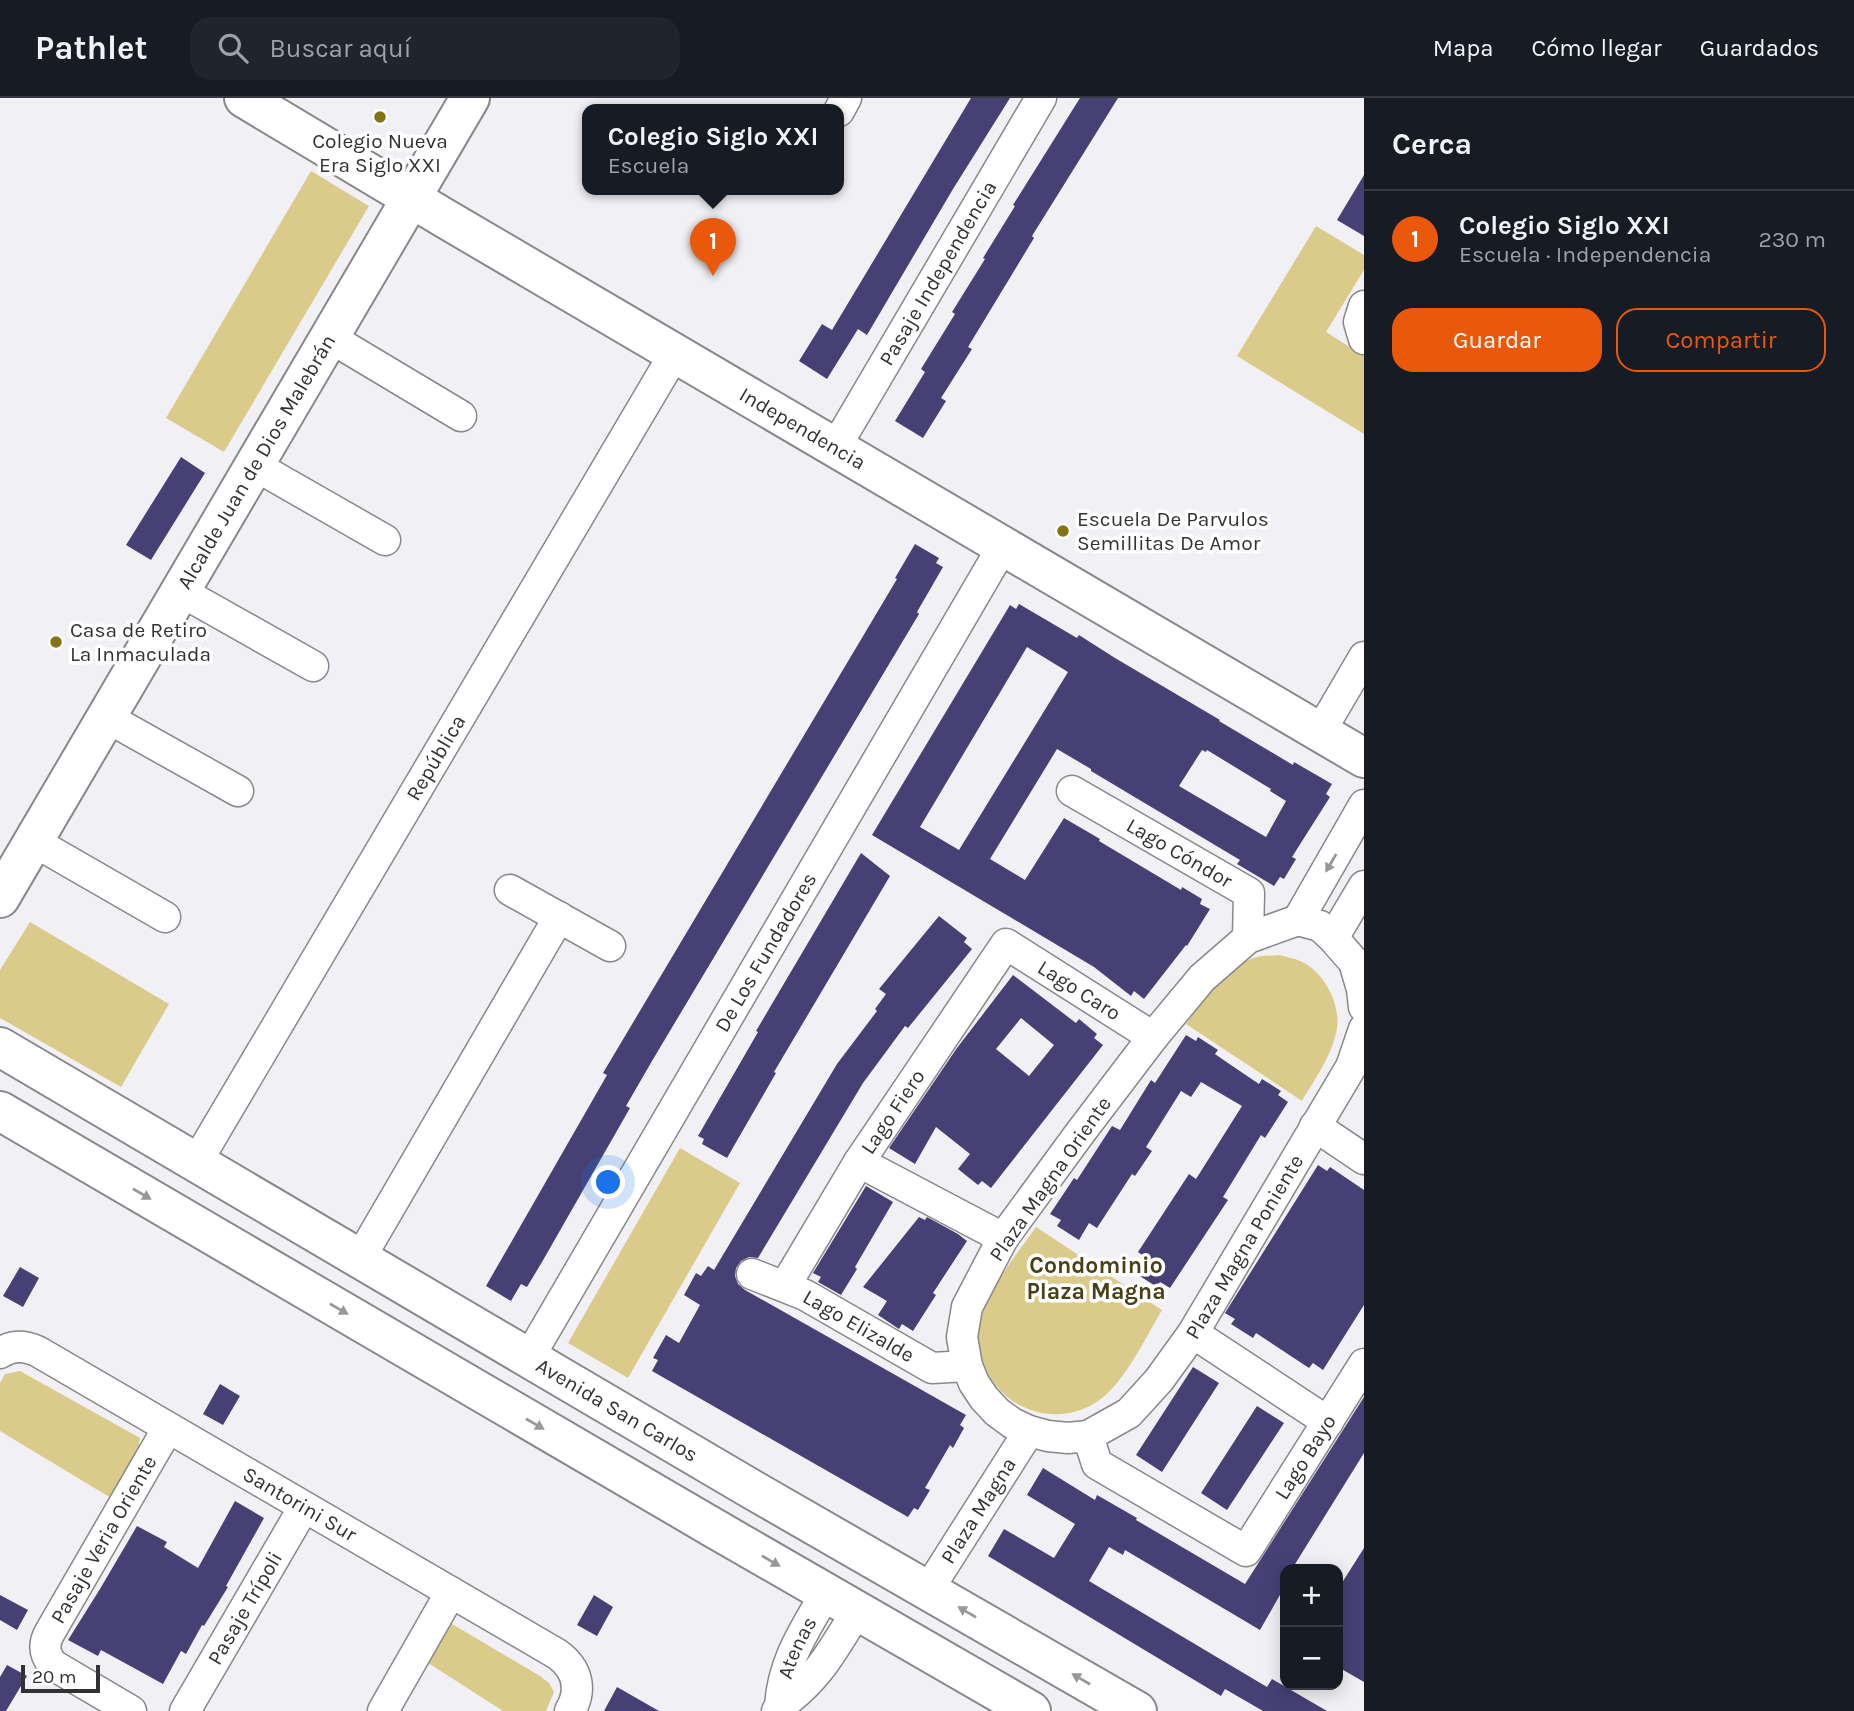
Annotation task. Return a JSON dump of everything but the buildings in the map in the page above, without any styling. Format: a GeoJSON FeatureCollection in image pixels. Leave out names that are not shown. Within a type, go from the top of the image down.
{"type":"FeatureCollection","features":[{"type":"Feature","properties":{"kind":"main road","name":"Independencia"},"geometry":{"type":"LineString","coordinates":[[244,98],[1364,758]]}},
{"type":"Feature","properties":{"kind":"main road","name":"Alcalde Juan de Dios Malebrán"},"geometry":{"type":"LineString","coordinates":[[0,898],[470,98]]}},
{"type":"Feature","properties":{"kind":"main road","name":"Avenida San Carlos"},"geometry":{"type":"LineString","coordinates":[[0,1047],[83,1106],[196,1163],[528,1359],[1137,1711]]}},
{"type":"Feature","properties":{"kind":"main road"},"geometry":{"type":"LineString","coordinates":[[0,1111],[83,1106]]}},
{"type":"Feature","properties":{"kind":"main road"},"geometry":{"type":"LineString","coordinates":[[67,1150],[56,1126],[83,1106]]}},
{"type":"Feature","properties":{"kind":"main road"},"geometry":{"type":"LineString","coordinates":[[0,1111],[1031,1711]]}},
{"type":"Feature","properties":{"kind":"main road"},"geometry":{"type":"LineString","coordinates":[[999,1692],[1017,1673],[1026,1647]]}},
{"type":"Feature","properties":{"kind":"street","name":"Pasaje Independencia"},"geometry":{"type":"LineString","coordinates":[[835,448],[1041,98]]}},
{"type":"Feature","properties":{"kind":"street"},"geometry":{"type":"LineString","coordinates":[[1364,306],[1360,322],[1364,339]]}},
{"type":"Feature","properties":{"kind":"street"},"geometry":{"type":"LineString","coordinates":[[329,337],[461,416]]}},
{"type":"Feature","properties":{"kind":"street","name":"República"},"geometry":{"type":"LineString","coordinates":[[196,1163],[675,354]]}},
{"type":"Feature","properties":{"kind":"street"},"geometry":{"type":"LineString","coordinates":[[254,465],[385,540]]}},
{"type":"Feature","properties":{"kind":"street","name":"De Los Fundadores"},"geometry":{"type":"LineString","coordinates":[[528,1359],[1003,546]]}},
{"type":"Feature","properties":{"kind":"street"},"geometry":{"type":"LineString","coordinates":[[180,591],[313,666]]}},
{"type":"Feature","properties":{"kind":"street"},"geometry":{"type":"LineString","coordinates":[[1320,732],[1364,657]]}},
{"type":"Feature","properties":{"kind":"street"},"geometry":{"type":"LineString","coordinates":[[106,717],[238,791]]}},
{"type":"Feature","properties":{"kind":"street","name":"Lago Cóndor"},"geometry":{"type":"LineString","coordinates":[[1069,794],[1249,893],[1248,938]]}},
{"type":"Feature","properties":{"kind":"street"},"geometry":{"type":"LineString","coordinates":[[1363,995],[1354,961],[1320,926],[1298,920],[1364,805]]}},
{"type":"Feature","properties":{"kind":"street"},"geometry":{"type":"LineString","coordinates":[[33,841],[165,917]]}},
{"type":"Feature","properties":{"kind":"street"},"geometry":{"type":"LineString","coordinates":[[1333,938],[1364,886]]}},
{"type":"Feature","properties":{"kind":"street"},"geometry":{"type":"LineString","coordinates":[[510,890],[610,946]]}},
{"type":"Feature","properties":{"kind":"street"},"geometry":{"type":"LineString","coordinates":[[359,1260],[559,918]]}},
{"type":"Feature","properties":{"kind":"street","name":"Plaza Magna Oriente"},"geometry":{"type":"LineString","coordinates":[[1088,1436],[1058,1437],[1028,1431],[997,1412],[974,1383],[967,1366],[962,1337],[967,1307],[1003,1238],[1153,1037],[1202,978],[1248,938],[1298,920]]}},
{"type":"Feature","properties":{"kind":"street","name":"Lago Caro"},"geometry":{"type":"LineString","coordinates":[[1006,944],[1153,1037]]}},
{"type":"Feature","properties":{"kind":"street","name":"Lago Fiero"},"geometry":{"type":"LineString","coordinates":[[785,1286],[859,1162],[1006,944]]}},
{"type":"Feature","properties":{"kind":"street","name":"Plaza Magna Poniente"},"geometry":{"type":"LineString","coordinates":[[1088,1436],[1129,1413],[1159,1380],[1193,1333],[1351,1067],[1364,1028]]}},
{"type":"Feature","properties":{"kind":"street"},"geometry":{"type":"LineString","coordinates":[[1315,1126],[1364,1159]]}},
{"type":"Feature","properties":{"kind":"street"},"geometry":{"type":"LineString","coordinates":[[859,1162],[1003,1238]]}},
{"type":"Feature","properties":{"kind":"street","name":"Lago Elizalde"},"geometry":{"type":"LineString","coordinates":[[752,1274],[805,1295],[932,1368],[967,1366]]}},
{"type":"Feature","properties":{"kind":"street"},"geometry":{"type":"LineString","coordinates":[[1193,1333],[1328,1422]]}},
{"type":"Feature","properties":{"kind":"street","name":"Santorini Sur"},"geometry":{"type":"LineString","coordinates":[[7,1350],[22,1346],[37,1351],[565,1660],[572,1668],[578,1688],[570,1711]]}},
{"type":"Feature","properties":{"kind":"street","name":"Lago Bayo"},"geometry":{"type":"LineString","coordinates":[[1088,1436],[1097,1464],[1247,1551],[1364,1364]]}},
{"type":"Feature","properties":{"kind":"street","name":"Pasaje Veria Oriente"},"geometry":{"type":"LineString","coordinates":[[131,1711],[58,1669],[48,1660],[45,1646],[50,1632],[168,1428]]}},
{"type":"Feature","properties":{"kind":"street","name":"Plaza Magna"},"geometry":{"type":"LineString","coordinates":[[928,1590],[1028,1431]]}},
{"type":"Feature","properties":{"kind":"street","name":"Pasaje Trípoli"},"geometry":{"type":"LineString","coordinates":[[185,1711],[303,1507]]}},
{"type":"Feature","properties":{"kind":"street"},"geometry":{"type":"LineString","coordinates":[[383,1711],[451,1592]]}},
{"type":"Feature","properties":{"kind":"street","name":"Atenas"},"geometry":{"type":"LineString","coordinates":[[778,1708],[784,1673],[792,1653],[841,1602]]}},
{"type":"Feature","properties":{"kind":"shaded area"},"geometry":{"type":"Polygon","coordinates":[[[311,171],[369,206],[224,452],[166,418],[311,171]]]}},
{"type":"Feature","properties":{"kind":"shaded area"},"geometry":{"type":"Polygon","coordinates":[[[1316,226],[1364,255],[1364,270],[1326,332],[1364,356],[1364,434],[1237,356],[1316,226]]]}},
{"type":"Feature","properties":{"kind":"shaded area"},"geometry":{"type":"Polygon","coordinates":[[[30,922],[169,1004],[121,1087],[0,1018],[0,970],[30,922]]]}},
{"type":"Feature","properties":{"kind":"shaded area"},"geometry":{"type":"Polygon","coordinates":[[[1279,955],[1300,961],[1316,972],[1329,989],[1338,1019],[1332,1047],[1302,1101],[1186,1024],[1225,975],[1245,961],[1279,955]]]}},
{"type":"Feature","properties":{"kind":"shaded area"},"geometry":{"type":"Polygon","coordinates":[[[680,1148],[740,1183],[628,1378],[568,1343],[680,1148]]]}},
{"type":"Feature","properties":{"kind":"shaded area"},"geometry":{"type":"Polygon","coordinates":[[[1036,1227],[1162,1310],[1135,1357],[1111,1390],[1085,1408],[1068,1413],[1050,1414],[1015,1403],[990,1377],[977,1339],[991,1294],[1036,1227]]]}},
{"type":"Feature","properties":{"kind":"shaded area"},"geometry":{"type":"Polygon","coordinates":[[[20,1371],[140,1438],[137,1455],[111,1498],[0,1431],[0,1383],[5,1374],[20,1371]]]}},
{"type":"Feature","properties":{"kind":"shaded area"},"geometry":{"type":"Polygon","coordinates":[[[447,1621],[549,1683],[554,1692],[546,1711],[503,1711],[425,1661],[447,1621]]]}},
{"type":"Feature","properties":{"kind":"place","name":"Colegio Nueva Era Siglo XXI"},"geometry":{"type":"Point","coordinates":[380,117]}},
{"type":"Feature","properties":{"kind":"place","name":"Colegio Siglo XXI"},"geometry":{"type":"Point","coordinates":[713,276]}},
{"type":"Feature","properties":{"kind":"place","name":"Escuela De Parvulos Semillitas De Amor"},"geometry":{"type":"Point","coordinates":[1063,531]}},
{"type":"Feature","properties":{"kind":"place","name":"Casa de Retiro La Inmaculada"},"geometry":{"type":"Point","coordinates":[56,642]}},
{"type":"Feature","properties":{"kind":"district","name":"Condominio Plaza Magna"},"geometry":{"type":"Point","coordinates":[1096,1278]}}]}
